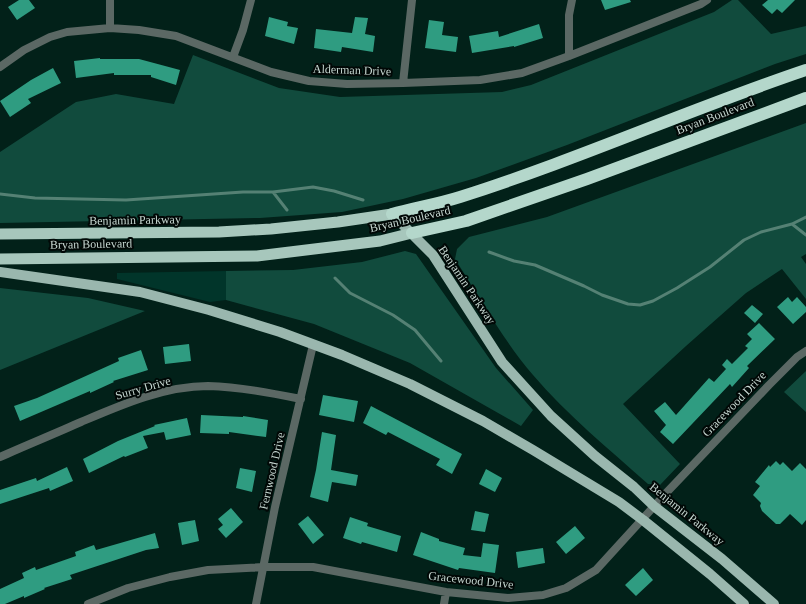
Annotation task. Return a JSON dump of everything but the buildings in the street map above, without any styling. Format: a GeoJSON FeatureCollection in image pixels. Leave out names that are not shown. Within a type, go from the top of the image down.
{"type":"FeatureCollection","features":[{"type":"Feature","properties":{"kind":"highway","name":"Bryan Boulevard"},"geometry":{"type":"LineString","coordinates":[[392,214],[459,198],[550,166],[757,86],[806,70]]}},
{"type":"Feature","properties":{"kind":"highway","name":"Bryan Boulevard"},"geometry":{"type":"LineString","coordinates":[[0,259],[257,256],[380,241],[466,220],[580,182],[806,98]]}},
{"type":"Feature","properties":{"kind":"highway","name":"Benjamin Parkway"},"geometry":{"type":"LineString","coordinates":[[0,234],[219,232],[264,230],[338,222],[392,214]]}},
{"type":"Feature","properties":{"kind":"main road","name":"Benjamin Parkway"},"geometry":{"type":"LineString","coordinates":[[392,214],[432,255],[502,362],[551,416],[595,456],[634,487],[655,507],[722,559],[774,604]]}},
{"type":"Feature","properties":{"kind":"main road"},"geometry":{"type":"LineString","coordinates":[[0,272],[140,292],[210,310],[280,332],[342,355],[410,384],[483,421],[612,498],[643,520],[710,574],[744,604]]}},
{"type":"Feature","properties":{"kind":"street"},"geometry":{"type":"LineString","coordinates":[[110,0],[110,28]]}},
{"type":"Feature","properties":{"kind":"street"},"geometry":{"type":"LineString","coordinates":[[232,57],[243,30],[251,0]]}},
{"type":"Feature","properties":{"kind":"street"},"geometry":{"type":"LineString","coordinates":[[403,83],[412,0]]}},
{"type":"Feature","properties":{"kind":"street"},"geometry":{"type":"LineString","coordinates":[[569,56],[569,15],[572,0]]}},
{"type":"Feature","properties":{"kind":"street","name":"Alderman Drive"},"geometry":{"type":"LineString","coordinates":[[0,67],[24,50],[50,37],[67,32],[110,28],[139,30],[176,36],[271,72],[309,81],[347,84],[480,80],[522,74],[701,4],[707,0]]}},
{"type":"Feature","properties":{"kind":"street","name":"Fernwood Drive"},"geometry":{"type":"LineString","coordinates":[[256,604],[275,507],[313,345]]}},
{"type":"Feature","properties":{"kind":"street","name":"Gracewood Drive"},"geometry":{"type":"LineString","coordinates":[[88,604],[128,588],[170,577],[208,570],[264,567],[313,567],[446,592],[508,598],[543,595],[566,588],[596,570],[769,385],[797,357],[806,351]]}},
{"type":"Feature","properties":{"kind":"street","name":"Surry Drive"},"geometry":{"type":"LineString","coordinates":[[0,457],[114,408],[142,398],[174,390],[208,386],[248,389],[301,399]]}},
{"type":"Feature","properties":{"kind":"street"},"geometry":{"type":"LineString","coordinates":[[444,604],[446,592]]}},
{"type":"Feature","properties":{"kind":"green space"},"geometry":{"type":"Polygon","coordinates":[[[732,0],[738,0],[771,34],[806,26],[806,54],[775,64],[567,145],[476,178],[403,199],[342,212],[260,218],[0,223],[0,152],[76,102],[116,94],[174,104],[193,55],[279,88],[340,97],[502,92],[531,85],[714,12],[732,0]]]}},
{"type":"Feature","properties":{"kind":"green space"},"geometry":{"type":"Polygon","coordinates":[[[806,123],[806,254],[801,257],[806,264],[806,299],[782,269],[746,293],[623,404],[680,464],[660,485],[648,484],[574,418],[546,390],[522,362],[455,259],[457,249],[469,237],[547,217],[806,123]]]}},
{"type":"Feature","properties":{"kind":"green space"},"geometry":{"type":"Polygon","coordinates":[[[405,251],[416,254],[496,368],[533,410],[521,426],[410,363],[314,324],[226,300],[226,271],[293,270],[362,262],[405,251]]]}},
{"type":"Feature","properties":{"kind":"green space"},"geometry":{"type":"Polygon","coordinates":[[[226,271],[226,300],[210,302],[117,279],[117,273],[226,271]]]}},
{"type":"Feature","properties":{"kind":"green space"},"geometry":{"type":"Polygon","coordinates":[[[0,288],[88,298],[145,311],[0,370],[0,288]]]}},
{"type":"Feature","properties":{"kind":"green space"},"geometry":{"type":"Polygon","coordinates":[[[806,371],[806,412],[784,392],[806,371]]]}},
{"type":"Feature","properties":{"kind":"waterway"},"geometry":{"type":"LineString","coordinates":[[0,194],[35,198],[126,200],[243,192],[273,192],[313,187],[334,191],[363,200]]}},
{"type":"Feature","properties":{"kind":"waterway"},"geometry":{"type":"LineString","coordinates":[[273,192],[287,210]]}},
{"type":"Feature","properties":{"kind":"waterway"},"geometry":{"type":"LineString","coordinates":[[489,252],[514,261],[535,265],[602,295],[628,304],[640,305],[653,301],[677,288],[710,267],[744,240],[761,232],[792,224],[806,217]]}},
{"type":"Feature","properties":{"kind":"waterway"},"geometry":{"type":"LineString","coordinates":[[792,224],[806,235]]}},
{"type":"Feature","properties":{"kind":"waterway"},"geometry":{"type":"LineString","coordinates":[[335,278],[350,293],[393,315],[415,330],[441,361]]}}]}
